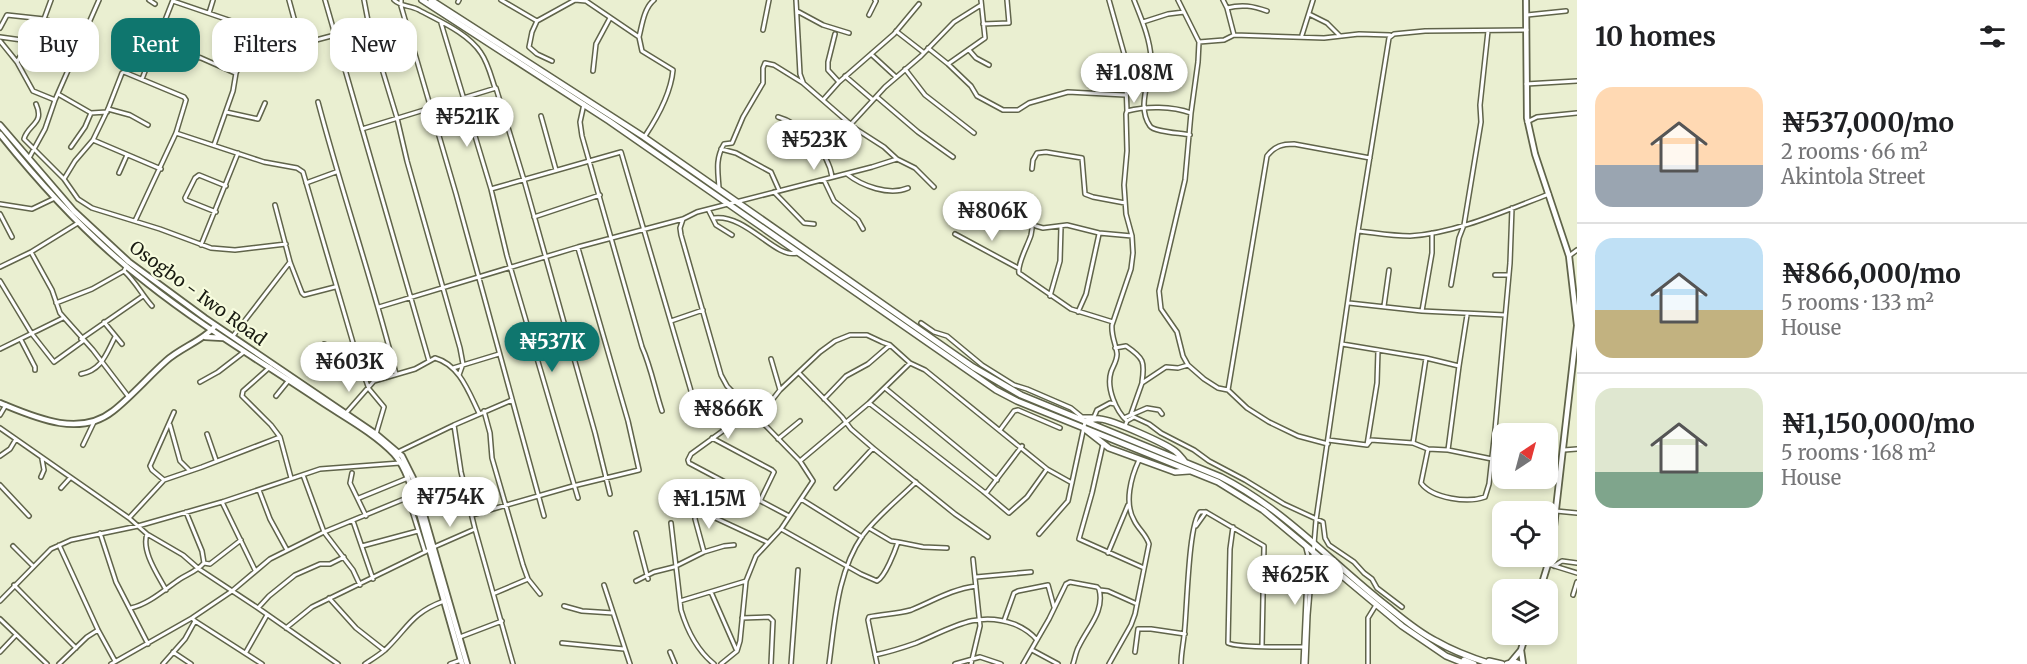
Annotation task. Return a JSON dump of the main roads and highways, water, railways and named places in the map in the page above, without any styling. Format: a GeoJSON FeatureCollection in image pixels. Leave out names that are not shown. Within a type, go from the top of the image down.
{"type":"FeatureCollection","features":[{"type":"Feature","properties":{"kind":"highway"},"geometry":{"type":"LineString","coordinates":[[422,0],[584,105],[996,390],[1017,401],[1186,463],[1246,490],[1274,510],[1446,656],[1466,664]]}},
{"type":"Feature","properties":{"kind":"highway"},"geometry":{"type":"LineString","coordinates":[[431,0],[644,137],[973,367],[1021,395],[1218,482],[1241,495],[1263,510],[1402,626],[1474,664]]}},
{"type":"Feature","properties":{"kind":"highway"},"geometry":{"type":"LineString","coordinates":[[1084,424],[1096,419],[1104,419],[1162,443],[1177,452],[1186,463]]}},
{"type":"Feature","properties":{"kind":"highway"},"geometry":{"type":"LineString","coordinates":[[1084,424],[1109,448],[1175,472],[1191,471]]}},
{"type":"Feature","properties":{"kind":"highway"},"geometry":{"type":"LineString","coordinates":[[1433,643],[1491,664]]}},
{"type":"Feature","properties":{"kind":"highway"},"geometry":{"type":"LineString","coordinates":[[1433,643],[1502,664]]}},
{"type":"Feature","properties":{"kind":"highway"},"geometry":{"type":"LineString","coordinates":[[1509,663],[1521,664]]}},
{"type":"Feature","properties":{"kind":"main road"},"geometry":{"type":"LineString","coordinates":[[1527,0],[1527,122],[1535,154],[1569,256],[1577,325],[1556,511],[1548,564],[1543,579]]}},
{"type":"Feature","properties":{"kind":"main road","name":"Osogbo - Iwo Road"},"geometry":{"type":"LineString","coordinates":[[0,125],[72,213],[78,224],[125,269],[346,413],[398,452],[414,480],[430,550],[467,664]]}},
{"type":"Feature","properties":{"kind":"main road","name":"Osogbo - Iwo Road"},"geometry":{"type":"LineString","coordinates":[[0,134],[55,198],[129,262],[214,327]]}},
{"type":"Feature","properties":{"kind":"main road"},"geometry":{"type":"LineString","coordinates":[[0,403],[32,416],[56,422],[70,424],[94,422],[115,410],[178,351],[202,338],[214,327]]}},
{"type":"Feature","properties":{"kind":"main road"},"geometry":{"type":"LineString","coordinates":[[202,338],[218,336],[231,338]]}},
{"type":"Feature","properties":{"kind":"main road","name":"Osogbo - Iwo Road"},"geometry":{"type":"LineString","coordinates":[[231,338],[245,351],[376,439],[400,463],[414,495],[462,662]]}},
{"type":"Feature","properties":{"kind":"main road"},"geometry":{"type":"LineString","coordinates":[[1521,664],[1523,645]]}},
{"type":"Feature","properties":{"kind":"main road"},"geometry":{"type":"LineString","coordinates":[[1509,663],[1521,650]]}}]}
